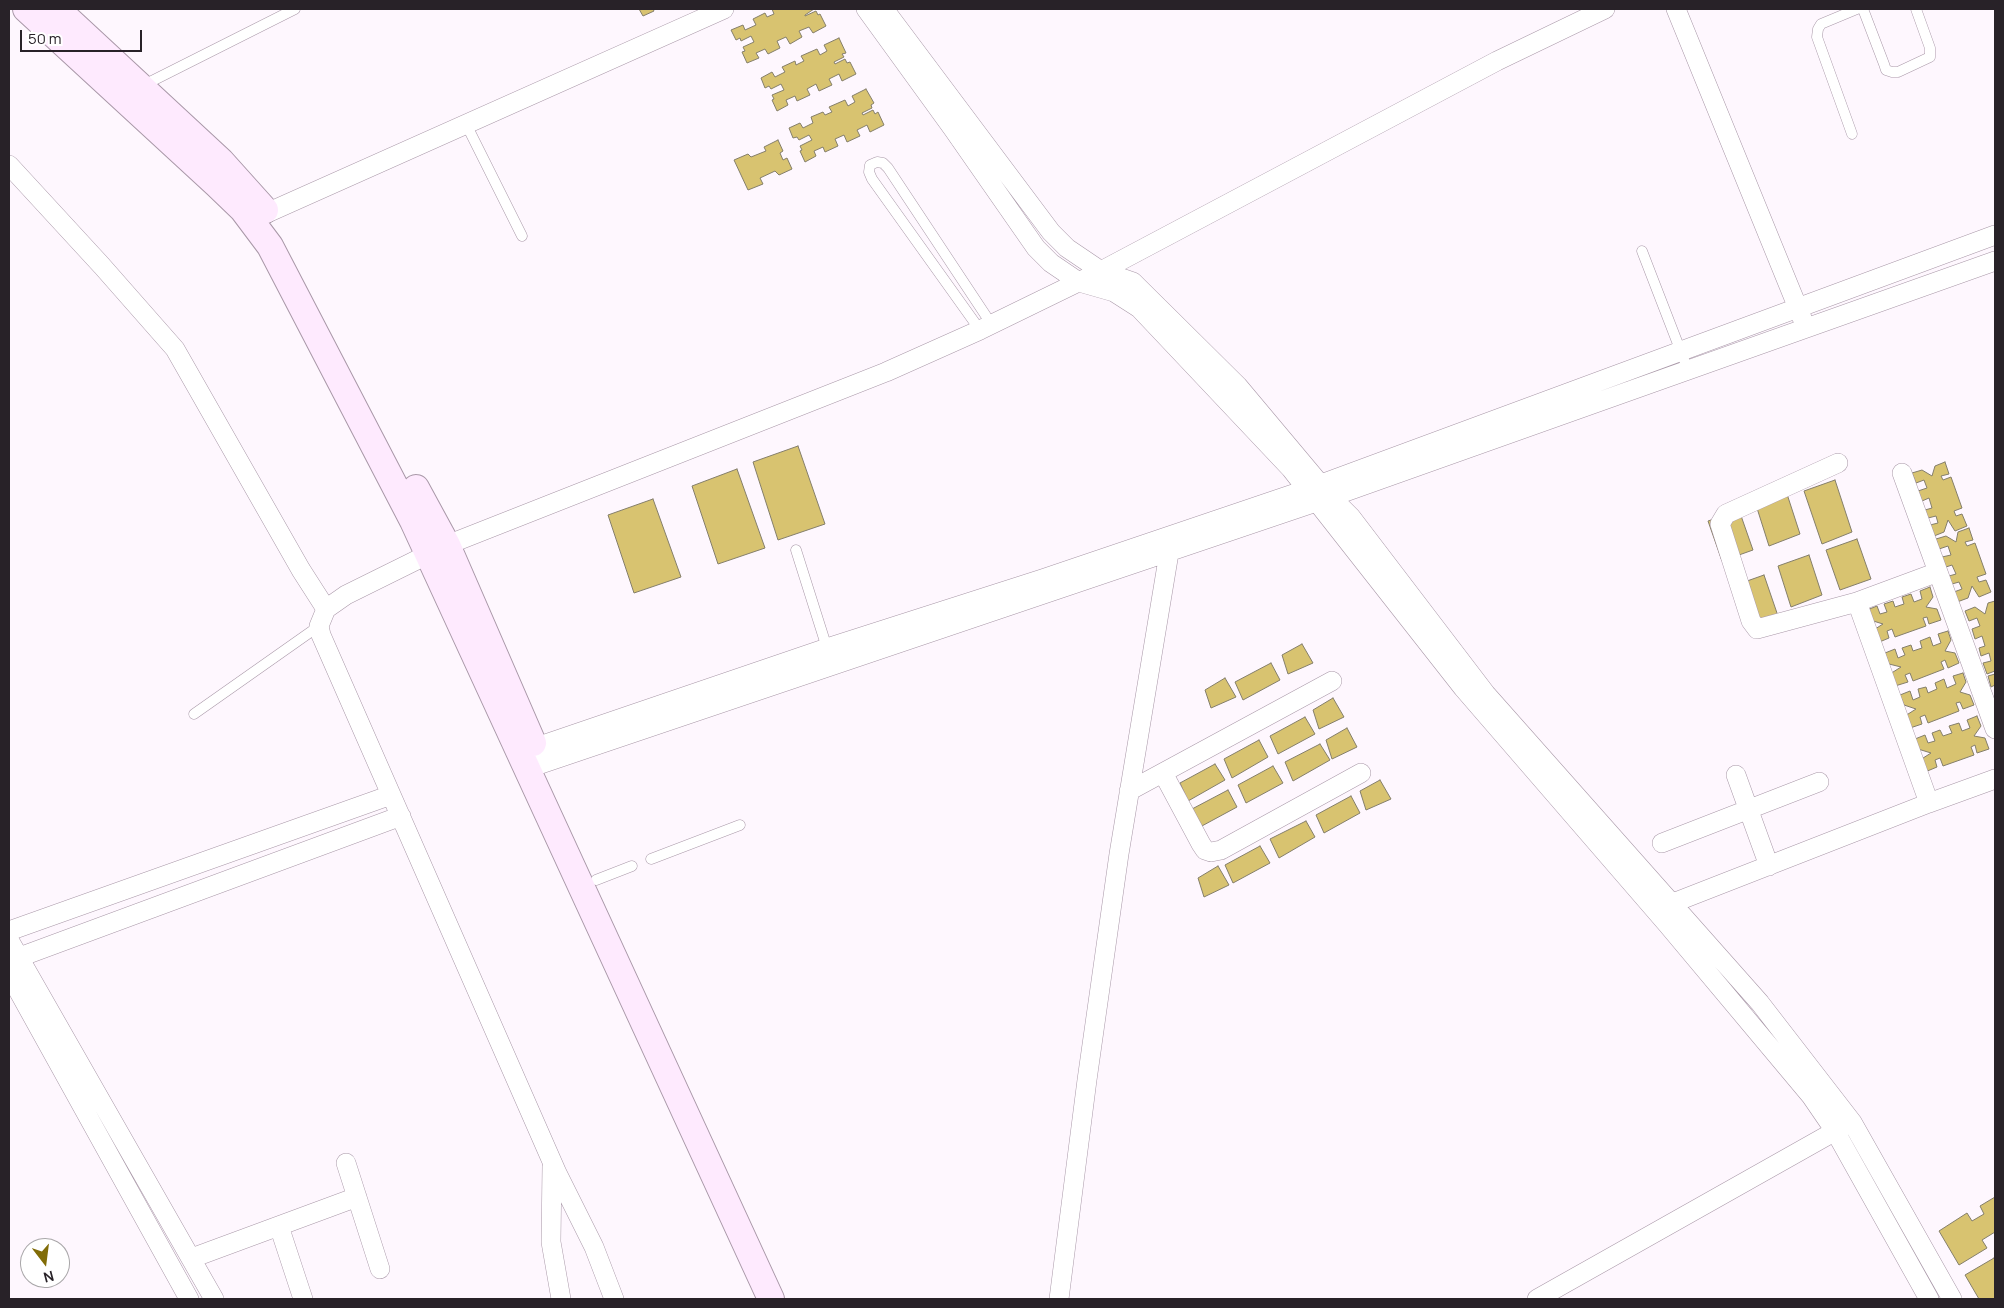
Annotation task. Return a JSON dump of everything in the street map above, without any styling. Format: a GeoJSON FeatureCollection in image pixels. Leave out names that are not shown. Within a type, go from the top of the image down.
{"type":"FeatureCollection","features":[{"type":"Feature","properties":{"kind":"main road"},"geometry":{"type":"LineString","coordinates":[[26,9],[243,210],[270,246],[413,521],[438,549]]}},
{"type":"Feature","properties":{"kind":"main road"},"geometry":{"type":"LineString","coordinates":[[57,9],[221,161],[254,197],[285,237],[438,549],[770,1299]]}},
{"type":"Feature","properties":{"kind":"main road"},"geometry":{"type":"LineString","coordinates":[[531,758],[596,880],[789,1299]]}},
{"type":"Feature","properties":{"kind":"street"},"geometry":{"type":"LineString","coordinates":[[267,213],[724,9]]}},
{"type":"Feature","properties":{"kind":"street"},"geometry":{"type":"LineString","coordinates":[[866,9],[954,129],[1036,248],[1051,263],[1079,282],[1114,292],[1139,308],[1319,493],[1351,517],[1486,694],[1663,907],[1760,1003],[1844,1127],[1952,1299]]}},
{"type":"Feature","properties":{"kind":"street"},"geometry":{"type":"LineString","coordinates":[[884,9],[1051,232],[1067,248],[1101,271],[1133,282],[1142,290],[1238,386],[1319,493]]}},
{"type":"Feature","properties":{"kind":"street"},"geometry":{"type":"LineString","coordinates":[[323,617],[346,596],[438,549],[886,372],[986,328],[1101,271],[1497,61],[1605,9]]}},
{"type":"Feature","properties":{"kind":"street"},"geometry":{"type":"LineString","coordinates":[[1676,9],[1806,328]]}},
{"type":"Feature","properties":{"kind":"street"},"geometry":{"type":"LineString","coordinates":[[9,165],[175,349],[301,570],[323,617],[321,635],[552,1160],[556,1173],[594,1247],[614,1299]]}},
{"type":"Feature","properties":{"kind":"street"},"geometry":{"type":"LineString","coordinates":[[1319,493],[1681,350],[1995,236]]}},
{"type":"Feature","properties":{"kind":"street"},"geometry":{"type":"LineString","coordinates":[[531,758],[1688,370],[1995,261]]}},
{"type":"Feature","properties":{"kind":"street"},"geometry":{"type":"LineString","coordinates":[[1838,463],[1726,514],[1720,524],[1751,621],[1757,630],[1857,602],[1938,572]]}},
{"type":"Feature","properties":{"kind":"street"},"geometry":{"type":"LineString","coordinates":[[1902,474],[1995,729]]}},
{"type":"Feature","properties":{"kind":"street"},"geometry":{"type":"LineString","coordinates":[[531,758],[827,648],[1042,579],[1171,543]]}},
{"type":"Feature","properties":{"kind":"street"},"geometry":{"type":"LineString","coordinates":[[1059,1299],[1087,1080],[1129,791],[1171,543]]}},
{"type":"Feature","properties":{"kind":"street"},"geometry":{"type":"LineString","coordinates":[[1857,602],[1929,803]]}},
{"type":"Feature","properties":{"kind":"street"},"geometry":{"type":"LineString","coordinates":[[1129,791],[1332,681]]}},
{"type":"Feature","properties":{"kind":"street"},"geometry":{"type":"LineString","coordinates":[[1163,772],[1201,844],[1205,850],[1211,852],[1220,850],[1361,773]]}},
{"type":"Feature","properties":{"kind":"street"},"geometry":{"type":"LineString","coordinates":[[1736,774],[1770,866]]}},
{"type":"Feature","properties":{"kind":"street"},"geometry":{"type":"LineString","coordinates":[[1663,907],[1995,779]]}},
{"type":"Feature","properties":{"kind":"street"},"geometry":{"type":"LineString","coordinates":[[1662,843],[1819,782]]}},
{"type":"Feature","properties":{"kind":"street"},"geometry":{"type":"LineString","coordinates":[[9,931],[391,794]]}},
{"type":"Feature","properties":{"kind":"street"},"geometry":{"type":"LineString","coordinates":[[14,959],[401,816]]}},
{"type":"Feature","properties":{"kind":"street"},"geometry":{"type":"LineString","coordinates":[[9,940],[14,959],[192,1258],[214,1299]]}},
{"type":"Feature","properties":{"kind":"street"},"geometry":{"type":"LineString","coordinates":[[9,974],[189,1299]]}},
{"type":"Feature","properties":{"kind":"street"},"geometry":{"type":"LineString","coordinates":[[1537,1299],[1844,1127]]}},
{"type":"Feature","properties":{"kind":"street"},"geometry":{"type":"LineString","coordinates":[[1844,1127],[1929,1299]]}},
{"type":"Feature","properties":{"kind":"street"},"geometry":{"type":"LineString","coordinates":[[552,1160],[551,1242],[560,1299]]}},
{"type":"Feature","properties":{"kind":"street"},"geometry":{"type":"LineString","coordinates":[[346,1163],[380,1269]]}},
{"type":"Feature","properties":{"kind":"street"},"geometry":{"type":"LineString","coordinates":[[192,1258],[357,1197]]}},
{"type":"Feature","properties":{"kind":"street"},"geometry":{"type":"LineString","coordinates":[[279,1226],[303,1299]]}},
{"type":"Feature","properties":{"kind":"lane"},"geometry":{"type":"LineString","coordinates":[[141,87],[295,9]]}},
{"type":"Feature","properties":{"kind":"lane"},"geometry":{"type":"LineString","coordinates":[[1852,134],[1817,38],[1821,24],[1857,9]]}},
{"type":"Feature","properties":{"kind":"lane"},"geometry":{"type":"LineString","coordinates":[[1863,9],[1886,70],[1898,72],[1924,62],[1930,57],[1931,53],[1916,9]]}},
{"type":"Feature","properties":{"kind":"lane"},"geometry":{"type":"LineString","coordinates":[[466,124],[522,236]]}},
{"type":"Feature","properties":{"kind":"lane"},"geometry":{"type":"LineString","coordinates":[[877,162],[883,163],[888,168],[986,328],[872,179],[869,172],[870,165],[877,162]]}},
{"type":"Feature","properties":{"kind":"lane"},"geometry":{"type":"LineString","coordinates":[[1642,251],[1688,370]]}},
{"type":"Feature","properties":{"kind":"lane"},"geometry":{"type":"LineString","coordinates":[[796,550],[827,648]]}},
{"type":"Feature","properties":{"kind":"lane"},"geometry":{"type":"LineString","coordinates":[[194,714],[323,617]]}},
{"type":"Feature","properties":{"kind":"lane"},"geometry":{"type":"LineString","coordinates":[[651,859],[740,825]]}},
{"type":"Feature","properties":{"kind":"lane"},"geometry":{"type":"LineString","coordinates":[[596,880],[632,866]]}},
{"type":"Feature","properties":{"kind":"building"},"geometry":{"type":"Polygon","coordinates":[[[639,9],[653,9],[654,11],[643,16],[639,9]]]}},
{"type":"Feature","properties":{"kind":"building"},"geometry":{"type":"Polygon","coordinates":[[[772,9],[814,9],[805,16],[816,11],[818,15],[820,14],[826,26],[813,33],[809,27],[799,31],[802,37],[790,44],[786,37],[777,41],[780,48],[768,54],[765,49],[756,53],[759,58],[747,63],[742,52],[745,51],[743,47],[754,42],[751,36],[741,41],[740,38],[736,40],[731,30],[743,25],[745,30],[756,25],[753,19],[765,13],[767,17],[774,14],[772,9]]]}},
{"type":"Feature","properties":{"kind":"building"},"geometry":{"type":"Polygon","coordinates":[[[839,38],[846,53],[842,54],[844,57],[834,62],[835,64],[845,59],[847,63],[850,62],[856,74],[842,81],[839,74],[829,79],[832,85],[819,91],[816,84],[807,89],[810,95],[797,101],[795,96],[786,100],[788,105],[777,111],[772,95],[784,90],[781,84],[771,89],[769,86],[765,88],[761,78],[772,72],[775,77],[785,72],[782,67],[795,61],[796,65],[804,61],[801,56],[817,49],[820,55],[827,51],[824,45],[839,38]]]}},
{"type":"Feature","properties":{"kind":"building"},"geometry":{"type":"Polygon","coordinates":[[[866,89],[874,103],[871,105],[872,108],[862,113],[863,115],[873,110],[875,114],[878,112],[884,125],[870,132],[867,125],[857,130],[860,136],[847,142],[844,135],[835,139],[838,146],[825,152],[823,147],[814,151],[816,156],[805,162],[800,146],[812,140],[809,135],[799,140],[797,137],[793,138],[789,128],[800,123],[803,128],[813,123],[811,117],[823,112],[825,115],[832,112],[829,107],[845,100],[848,106],[855,102],[852,96],[866,89]]]}},
{"type":"Feature","properties":{"kind":"building"},"geometry":{"type":"Polygon","coordinates":[[[778,140],[783,151],[780,153],[783,160],[787,158],[792,169],[779,175],[775,171],[760,178],[763,184],[748,190],[734,160],[748,154],[751,157],[766,151],[764,147],[778,140]]]}},
{"type":"Feature","properties":{"kind":"building"},"geometry":{"type":"Polygon","coordinates":[[[798,446],[825,524],[778,540],[753,462],[798,446]]]}},
{"type":"Feature","properties":{"kind":"building"},"geometry":{"type":"Polygon","coordinates":[[[1945,462],[1949,474],[1941,476],[1943,480],[1951,477],[1962,508],[1954,511],[1956,516],[1962,514],[1967,526],[1955,531],[1948,520],[1944,532],[1934,536],[1930,525],[1938,523],[1936,516],[1928,518],[1925,510],[1932,508],[1929,498],[1922,501],[1918,491],[1927,488],[1924,480],[1916,483],[1912,473],[1922,470],[1932,476],[1935,466],[1945,462]]]}},
{"type":"Feature","properties":{"kind":"building"},"geometry":{"type":"Polygon","coordinates":[[[737,469],[765,548],[718,564],[692,486],[737,469]]]}},
{"type":"Feature","properties":{"kind":"building"},"geometry":{"type":"Polygon","coordinates":[[[1835,480],[1852,532],[1822,544],[1804,491],[1835,480]]]}},
{"type":"Feature","properties":{"kind":"building"},"geometry":{"type":"Polygon","coordinates":[[[1787,494],[1800,534],[1769,546],[1756,505],[1787,494]]]}},
{"type":"Feature","properties":{"kind":"building"},"geometry":{"type":"Polygon","coordinates":[[[653,499],[681,577],[634,593],[608,515],[653,499]]]}},
{"type":"Feature","properties":{"kind":"building"},"geometry":{"type":"Polygon","coordinates":[[[1739,510],[1753,550],[1722,561],[1708,521],[1739,510]]]}},
{"type":"Feature","properties":{"kind":"building"},"geometry":{"type":"Polygon","coordinates":[[[1969,528],[1973,540],[1965,542],[1967,546],[1975,543],[1986,574],[1977,577],[1979,582],[1986,580],[1991,592],[1979,597],[1972,586],[1968,598],[1957,602],[1954,592],[1962,589],[1959,582],[1952,584],[1949,576],[1956,574],[1952,565],[1946,567],[1942,557],[1951,555],[1948,546],[1939,549],[1936,539],[1946,536],[1956,542],[1958,532],[1969,528]]]}},
{"type":"Feature","properties":{"kind":"building"},"geometry":{"type":"Polygon","coordinates":[[[1857,539],[1871,579],[1840,590],[1826,550],[1857,539]]]}},
{"type":"Feature","properties":{"kind":"building"},"geometry":{"type":"Polygon","coordinates":[[[1809,555],[1822,595],[1791,607],[1778,566],[1809,555]]]}},
{"type":"Feature","properties":{"kind":"building"},"geometry":{"type":"Polygon","coordinates":[[[1764,575],[1778,616],[1747,626],[1733,586],[1764,575]]]}},
{"type":"Feature","properties":{"kind":"building"},"geometry":{"type":"Polygon","coordinates":[[[1930,587],[1933,597],[1926,607],[1937,609],[1941,620],[1929,624],[1927,617],[1923,618],[1926,626],[1895,637],[1892,629],[1887,631],[1889,638],[1877,643],[1872,631],[1883,624],[1870,620],[1867,610],[1877,606],[1880,614],[1887,612],[1884,604],[1893,601],[1895,607],[1904,604],[1902,597],[1911,594],[1914,602],[1922,599],[1920,591],[1930,587]]]}},
{"type":"Feature","properties":{"kind":"building"},"geometry":{"type":"Polygon","coordinates":[[[1995,601],[1995,671],[1987,674],[1983,663],[1991,661],[1989,653],[1981,656],[1979,648],[1985,646],[1982,636],[1975,639],[1972,629],[1980,626],[1977,618],[1969,621],[1965,611],[1975,607],[1985,614],[1988,603],[1995,601]]]}},
{"type":"Feature","properties":{"kind":"building"},"geometry":{"type":"Polygon","coordinates":[[[1948,631],[1951,640],[1945,651],[1955,653],[1959,663],[1948,668],[1945,660],[1941,662],[1944,669],[1913,681],[1910,673],[1905,675],[1908,682],[1895,686],[1890,674],[1901,667],[1889,664],[1885,653],[1895,649],[1898,658],[1905,655],[1902,648],[1911,645],[1913,651],[1922,648],[1920,641],[1930,637],[1933,646],[1941,643],[1938,634],[1948,631]]]}},
{"type":"Feature","properties":{"kind":"building"},"geometry":{"type":"Polygon","coordinates":[[[1302,644],[1313,663],[1288,674],[1282,655],[1302,644]]]}},
{"type":"Feature","properties":{"kind":"building"},"geometry":{"type":"Polygon","coordinates":[[[1271,663],[1280,680],[1243,700],[1235,682],[1271,663]]]}},
{"type":"Feature","properties":{"kind":"building"},"geometry":{"type":"Polygon","coordinates":[[[1963,673],[1966,682],[1960,692],[1970,695],[1974,705],[1963,709],[1960,702],[1956,703],[1959,711],[1928,723],[1925,715],[1920,717],[1922,724],[1910,728],[1905,716],[1916,709],[1904,705],[1900,695],[1910,691],[1913,700],[1920,697],[1918,689],[1926,687],[1928,693],[1937,689],[1935,683],[1944,679],[1947,688],[1956,684],[1953,676],[1963,673]]]}},
{"type":"Feature","properties":{"kind":"building"},"geometry":{"type":"Polygon","coordinates":[[[1995,674],[1995,685],[1991,687],[1988,676],[1995,674]]]}},
{"type":"Feature","properties":{"kind":"building"},"geometry":{"type":"Polygon","coordinates":[[[1225,678],[1236,697],[1211,708],[1205,690],[1225,678]]]}},
{"type":"Feature","properties":{"kind":"building"},"geometry":{"type":"Polygon","coordinates":[[[1333,698],[1344,717],[1319,729],[1313,710],[1333,698]]]}},
{"type":"Feature","properties":{"kind":"building"},"geometry":{"type":"Polygon","coordinates":[[[1977,716],[1981,726],[1974,736],[1985,738],[1989,749],[1977,753],[1975,745],[1971,747],[1974,755],[1943,766],[1940,758],[1935,760],[1937,767],[1925,772],[1920,760],[1931,753],[1918,749],[1915,739],[1925,735],[1928,743],[1935,741],[1932,733],[1940,730],[1943,736],[1952,733],[1949,726],[1959,723],[1962,731],[1970,728],[1967,720],[1977,716]]]}},
{"type":"Feature","properties":{"kind":"building"},"geometry":{"type":"Polygon","coordinates":[[[1305,717],[1315,734],[1278,754],[1270,736],[1305,717]]]}},
{"type":"Feature","properties":{"kind":"building"},"geometry":{"type":"Polygon","coordinates":[[[1347,728],[1357,747],[1332,759],[1326,740],[1347,728]]]}},
{"type":"Feature","properties":{"kind":"building"},"geometry":{"type":"Polygon","coordinates":[[[1259,740],[1268,757],[1232,778],[1224,759],[1259,740]]]}},
{"type":"Feature","properties":{"kind":"building"},"geometry":{"type":"Polygon","coordinates":[[[1320,744],[1330,760],[1293,781],[1285,762],[1320,744]]]}},
{"type":"Feature","properties":{"kind":"building"},"geometry":{"type":"Polygon","coordinates":[[[1215,764],[1225,780],[1188,801],[1180,783],[1215,764]]]}},
{"type":"Feature","properties":{"kind":"building"},"geometry":{"type":"Polygon","coordinates":[[[1273,766],[1283,783],[1246,803],[1238,785],[1273,766]]]}},
{"type":"Feature","properties":{"kind":"building"},"geometry":{"type":"Polygon","coordinates":[[[1380,780],[1391,799],[1366,810],[1360,791],[1380,780]]]}},
{"type":"Feature","properties":{"kind":"building"},"geometry":{"type":"Polygon","coordinates":[[[1228,790],[1237,807],[1200,827],[1192,809],[1228,790]]]}},
{"type":"Feature","properties":{"kind":"building"},"geometry":{"type":"Polygon","coordinates":[[[1351,796],[1360,813],[1324,833],[1316,815],[1351,796]]]}},
{"type":"Feature","properties":{"kind":"building"},"geometry":{"type":"Polygon","coordinates":[[[1306,821],[1315,837],[1279,858],[1270,839],[1306,821]]]}},
{"type":"Feature","properties":{"kind":"building"},"geometry":{"type":"Polygon","coordinates":[[[1260,846],[1270,863],[1233,883],[1225,865],[1260,846]]]}},
{"type":"Feature","properties":{"kind":"building"},"geometry":{"type":"Polygon","coordinates":[[[1218,866],[1229,885],[1204,897],[1198,878],[1218,866]]]}},
{"type":"Feature","properties":{"kind":"building"},"geometry":{"type":"Polygon","coordinates":[[[1995,1197],[1995,1232],[1982,1240],[1987,1248],[1959,1265],[1939,1231],[1967,1213],[1972,1221],[1984,1214],[1980,1206],[1995,1197]]]}},
{"type":"Feature","properties":{"kind":"building"},"geometry":{"type":"Polygon","coordinates":[[[1994,1258],[1995,1299],[1979,1299],[1965,1275],[1994,1258]]]}}]}
